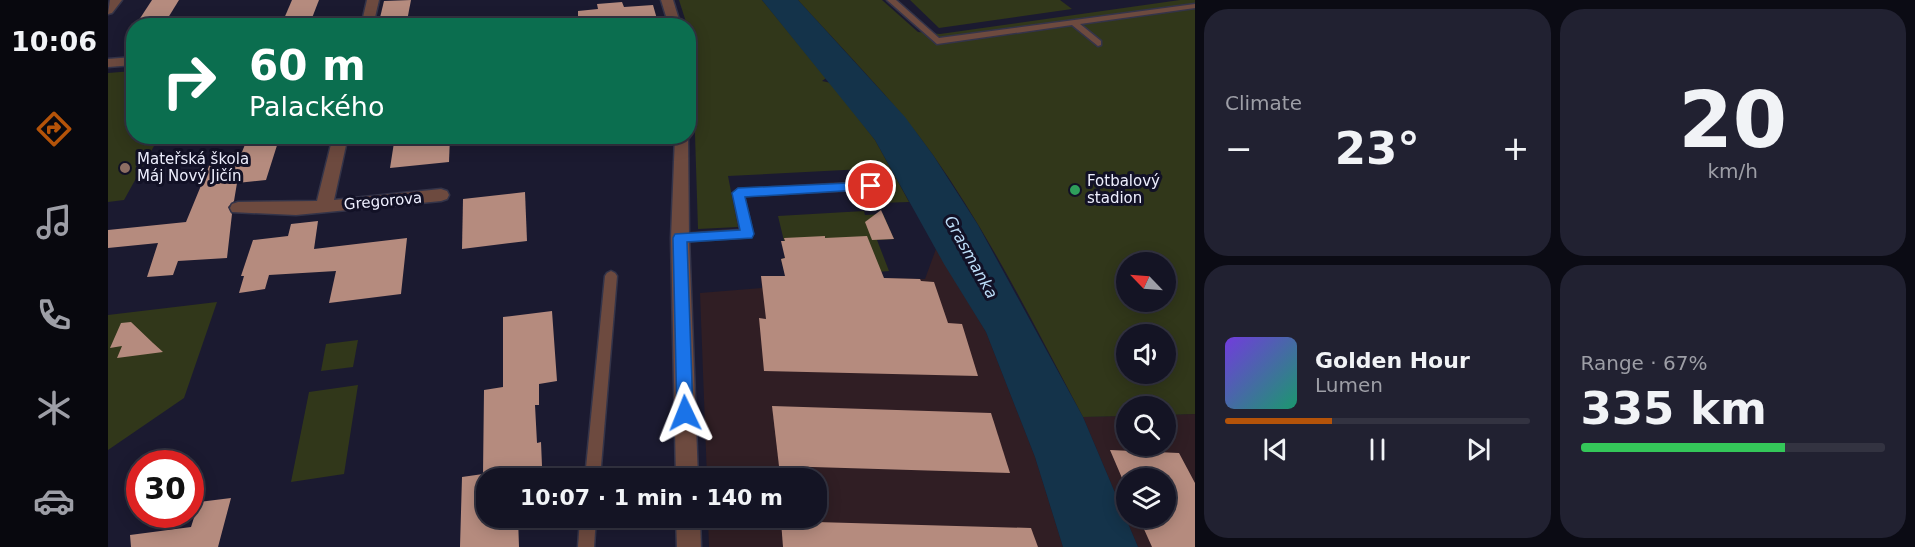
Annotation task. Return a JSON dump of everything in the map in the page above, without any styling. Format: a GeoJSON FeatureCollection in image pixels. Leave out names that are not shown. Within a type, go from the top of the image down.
{"type":"FeatureCollection","features":[{"type":"Feature","properties":{"kind":"street"},"geometry":{"type":"LineString","coordinates":[[108,10],[116,0]]}},
{"type":"Feature","properties":{"kind":"street"},"geometry":{"type":"LineString","coordinates":[[369,18],[373,0]]}},
{"type":"Feature","properties":{"kind":"street"},"geometry":{"type":"LineString","coordinates":[[667,0],[673,18]]}},
{"type":"Feature","properties":{"kind":"street"},"geometry":{"type":"LineString","coordinates":[[108,63],[126,62]]}},
{"type":"Feature","properties":{"kind":"street","name":"Gregorova"},"geometry":{"type":"LineString","coordinates":[[324,206],[339,144]]}},
{"type":"Feature","properties":{"kind":"street"},"geometry":{"type":"LineString","coordinates":[[682,144],[680,238],[687,468]]}},
{"type":"Feature","properties":{"kind":"street","name":"Gregorova"},"geometry":{"type":"LineString","coordinates":[[238,208],[324,206],[441,195]]}},
{"type":"Feature","properties":{"kind":"street"},"geometry":{"type":"LineString","coordinates":[[688,528],[689,547]]}},
{"type":"Feature","properties":{"kind":"lane"},"geometry":{"type":"LineString","coordinates":[[891,0],[938,41],[1195,6]]}},
{"type":"Feature","properties":{"kind":"lane"},"geometry":{"type":"LineString","coordinates":[[1073,22],[1098,43]]}},
{"type":"Feature","properties":{"kind":"lane"},"geometry":{"type":"LineString","coordinates":[[680,238],[747,234],[738,193],[871,186]]}},
{"type":"Feature","properties":{"kind":"lane"},"geometry":{"type":"LineString","coordinates":[[593,468],[611,276]]}},
{"type":"Feature","properties":{"kind":"lane"},"geometry":{"type":"LineString","coordinates":[[586,547],[587,528]]}},
{"type":"Feature","properties":{"kind":"shaded area"},"geometry":{"type":"Polygon","coordinates":[[[936,249],[986,332],[1035,457],[1063,547],[709,547],[708,528],[827,528],[827,468],[707,468],[700,293],[762,288],[761,276],[925,279],[936,249]]]}},
{"type":"Feature","properties":{"kind":"shaded area"},"geometry":{"type":"Polygon","coordinates":[[[1195,414],[1195,547],[1138,547],[1130,528],[1176,528],[1176,468],[1116,468],[1116,495],[1083,417],[1116,416],[1116,456],[1176,456],[1176,415],[1195,414]]]}},
{"type":"Feature","properties":{"kind":"green space"},"geometry":{"type":"Polygon","coordinates":[[[679,0],[762,0],[826,78],[822,81],[831,83],[875,140],[909,202],[879,203],[864,169],[728,176],[738,227],[698,229],[695,144],[696,18],[685,18],[679,0]]]}},
{"type":"Feature","properties":{"kind":"green space","name":"Fotbalový stadion"},"geometry":{"type":"Polygon","coordinates":[[[798,0],[882,0],[918,32],[940,34],[1180,0],[1195,0],[1195,414],[1176,415],[1176,396],[1116,396],[1116,416],[1083,417],[1012,284],[954,186],[918,134],[798,0]]]}},
{"type":"Feature","properties":{"kind":"green space"},"geometry":{"type":"Polygon","coordinates":[[[910,0],[1060,0],[1072,9],[939,28],[910,0]]]}},
{"type":"Feature","properties":{"kind":"green space","name":"Mateřská škola Máj Nový Jičín"},"geometry":{"type":"Polygon","coordinates":[[[126,72],[126,144],[155,144],[124,200],[108,202],[108,73],[126,72]]]}},
{"type":"Feature","properties":{"kind":"green space"},"geometry":{"type":"Polygon","coordinates":[[[864,211],[865,215],[883,214],[894,239],[877,240],[889,271],[841,275],[785,274],[781,259],[785,258],[784,241],[778,216],[864,211]]]}},
{"type":"Feature","properties":{"kind":"green space"},"geometry":{"type":"Polygon","coordinates":[[[217,302],[184,398],[108,450],[108,315],[217,302]]]}},
{"type":"Feature","properties":{"kind":"green space"},"geometry":{"type":"Polygon","coordinates":[[[358,340],[353,367],[321,371],[326,344],[358,340]]]}},
{"type":"Feature","properties":{"kind":"green space"},"geometry":{"type":"Polygon","coordinates":[[[358,385],[344,474],[291,482],[309,392],[358,385]]]}},
{"type":"Feature","properties":{"kind":"water","name":"Grasmanka"},"geometry":{"type":"Polygon","coordinates":[[[762,0],[798,0],[905,117],[933,155],[978,225],[1083,417],[1116,495],[1116,528],[1130,528],[1138,547],[1063,547],[1035,457],[986,332],[944,264],[875,140],[762,0]]]}},
{"type":"Feature","properties":{"kind":"building"},"geometry":{"type":"Polygon","coordinates":[[[152,0],[179,0],[168,18],[140,18],[152,0]]]}},
{"type":"Feature","properties":{"kind":"building"},"geometry":{"type":"Polygon","coordinates":[[[292,0],[319,0],[312,18],[284,18],[292,0]]]}},
{"type":"Feature","properties":{"kind":"building"},"geometry":{"type":"Polygon","coordinates":[[[411,0],[408,18],[380,18],[384,1],[411,0]]]}},
{"type":"Feature","properties":{"kind":"building"},"geometry":{"type":"Polygon","coordinates":[[[622,2],[624,7],[653,5],[657,18],[578,18],[578,11],[598,9],[597,4],[622,2]]]}},
{"type":"Feature","properties":{"kind":"building"},"geometry":{"type":"Polygon","coordinates":[[[245,144],[277,144],[266,180],[237,183],[234,201],[228,207],[232,214],[227,258],[178,261],[173,275],[147,277],[158,243],[108,248],[108,230],[186,222],[214,154],[242,152],[245,144]]]}},
{"type":"Feature","properties":{"kind":"building"},"geometry":{"type":"Polygon","coordinates":[[[394,144],[450,144],[449,162],[390,168],[394,144]]]}},
{"type":"Feature","properties":{"kind":"building"},"geometry":{"type":"Polygon","coordinates":[[[525,192],[527,241],[462,249],[463,199],[525,192]]]}},
{"type":"Feature","properties":{"kind":"building"},"geometry":{"type":"Polygon","coordinates":[[[881,210],[894,239],[872,240],[865,222],[881,210]]]}},
{"type":"Feature","properties":{"kind":"building"},"geometry":{"type":"Polygon","coordinates":[[[318,221],[314,249],[407,238],[401,294],[329,303],[336,271],[269,275],[265,289],[239,293],[244,276],[241,276],[253,240],[288,236],[291,224],[318,221]]]}},
{"type":"Feature","properties":{"kind":"building"},"geometry":{"type":"Polygon","coordinates":[[[825,236],[825,238],[867,236],[884,278],[920,279],[934,282],[948,323],[962,324],[978,376],[764,371],[759,318],[766,319],[761,276],[785,276],[781,259],[785,258],[781,241],[785,241],[784,238],[825,236]]]}},
{"type":"Feature","properties":{"kind":"building"},"geometry":{"type":"Polygon","coordinates":[[[552,311],[557,381],[539,384],[539,405],[535,405],[537,443],[541,442],[542,466],[483,468],[484,390],[503,387],[503,317],[552,311]]]}},
{"type":"Feature","properties":{"kind":"building"},"geometry":{"type":"Polygon","coordinates":[[[131,322],[163,352],[117,358],[122,346],[110,348],[121,323],[131,322]]]}},
{"type":"Feature","properties":{"kind":"building"},"geometry":{"type":"Polygon","coordinates":[[[772,406],[991,413],[1010,473],[779,466],[772,406]]]}},
{"type":"Feature","properties":{"kind":"building"},"geometry":{"type":"Polygon","coordinates":[[[1110,450],[1116,450],[1116,456],[1176,456],[1176,453],[1179,453],[1195,483],[1195,547],[1152,547],[1143,528],[1176,528],[1176,468],[1118,468],[1110,450]]]}},
{"type":"Feature","properties":{"kind":"building"},"geometry":{"type":"Polygon","coordinates":[[[476,475],[476,528],[518,528],[519,547],[460,547],[462,477],[476,475]]]}},
{"type":"Feature","properties":{"kind":"building"},"geometry":{"type":"Polygon","coordinates":[[[231,498],[218,547],[131,547],[130,535],[183,528],[204,528],[204,501],[231,498]]]}},
{"type":"Feature","properties":{"kind":"building"},"geometry":{"type":"Polygon","coordinates":[[[827,522],[1031,528],[1038,547],[783,547],[782,528],[827,528],[827,522]]]}},
{"type":"Feature","properties":{"kind":"place","name":"Mateřská škola Máj Nový Jičín"},"geometry":{"type":"Point","coordinates":[125,168]}},
{"type":"Feature","properties":{"kind":"place","name":"Fotbalový stadion"},"geometry":{"type":"Point","coordinates":[1075,190]}},
{"type":"Feature","properties":{"kind":"route"},"geometry":{"type":"LineString","coordinates":[[685,413],[680,238],[747,234],[738,193],[871,186]]}}]}
